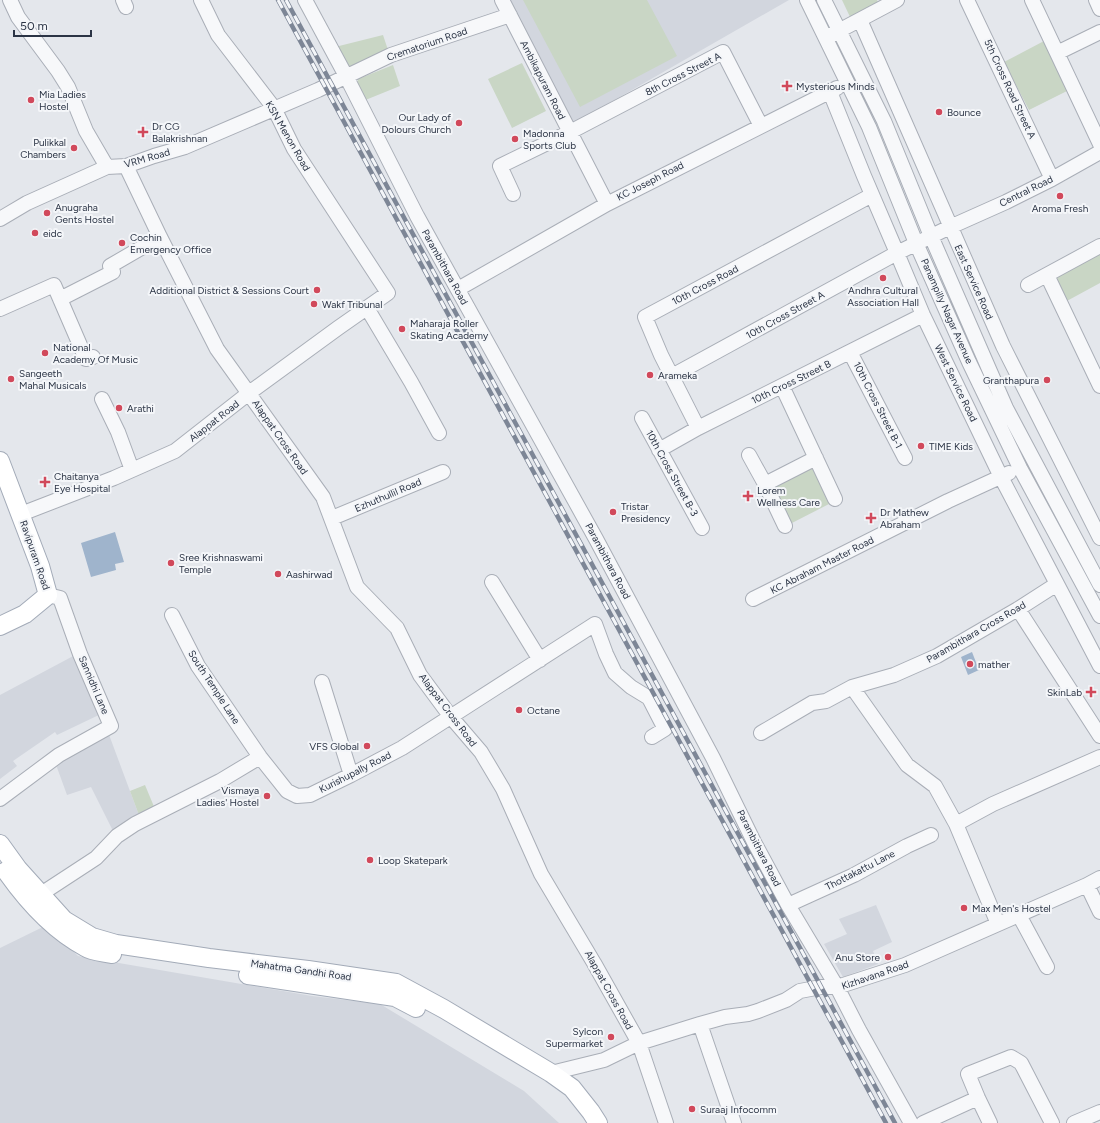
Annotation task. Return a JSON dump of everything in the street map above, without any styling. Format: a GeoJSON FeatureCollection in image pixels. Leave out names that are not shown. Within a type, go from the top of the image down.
{"type":"FeatureCollection","features":[{"type":"Feature","properties":{"kind":"main road","name":"Ravipuram Road"},"geometry":{"type":"LineString","coordinates":[[0,461],[40,566],[48,595],[26,614],[0,626]]}},
{"type":"Feature","properties":{"kind":"main road","name":"Mahatma Gandhi Road"},"geometry":{"type":"LineString","coordinates":[[0,844],[18,869],[64,920],[89,942]]}},
{"type":"Feature","properties":{"kind":"main road","name":"Mahatma Gandhi Road"},"geometry":{"type":"LineString","coordinates":[[0,862],[25,896],[56,928],[89,942],[149,960],[395,997],[549,1078],[572,1088],[598,1123]]}},
{"type":"Feature","properties":{"kind":"main road","name":"Mahatma Gandhi Road"},"geometry":{"type":"LineString","coordinates":[[549,1078],[586,1123]]}},
{"type":"Feature","properties":{"kind":"street"},"geometry":{"type":"LineString","coordinates":[[0,4],[9,0],[18,17],[58,71],[68,87],[86,130],[107,167]]}},
{"type":"Feature","properties":{"kind":"street","name":"KSN Menon Road"},"geometry":{"type":"LineString","coordinates":[[201,0],[218,35],[274,108],[294,149],[388,293]]}},
{"type":"Feature","properties":{"kind":"street","name":"Parambithara Road"},"geometry":{"type":"LineString","coordinates":[[305,0],[346,76],[417,216],[596,539],[702,736],[754,842],[788,905],[837,988],[911,1123]]}},
{"type":"Feature","properties":{"kind":"street","name":"Ambikapuram Road"},"geometry":{"type":"LineString","coordinates":[[502,0],[606,204]]}},
{"type":"Feature","properties":{"kind":"street","name":"Panampilly Nagar Avenue"},"geometry":{"type":"LineString","coordinates":[[807,0],[869,127],[916,243],[969,362],[1020,468],[1100,616]]}},
{"type":"Feature","properties":{"kind":"street","name":"Panampilly Nagar Avenue"},"geometry":{"type":"LineString","coordinates":[[824,0],[884,121],[931,236],[1006,408],[1100,585]]}},
{"type":"Feature","properties":{"kind":"street"},"geometry":{"type":"LineString","coordinates":[[826,38],[897,0]]}},
{"type":"Feature","properties":{"kind":"street","name":"5th Cross Road Street A"},"geometry":{"type":"LineString","coordinates":[[967,0],[1052,178]]}},
{"type":"Feature","properties":{"kind":"street"},"geometry":{"type":"LineString","coordinates":[[1032,0],[1100,144]]}},
{"type":"Feature","properties":{"kind":"street"},"geometry":{"type":"LineString","coordinates":[[1096,0],[1100,8]]}},
{"type":"Feature","properties":{"kind":"street","name":"Crematorium Road"},"geometry":{"type":"LineString","coordinates":[[318,90],[391,55],[510,15]]}},
{"type":"Feature","properties":{"kind":"street","name":"East Service Road"},"geometry":{"type":"LineString","coordinates":[[860,20],[1003,346],[1100,538]]}},
{"type":"Feature","properties":{"kind":"street"},"geometry":{"type":"LineString","coordinates":[[1058,53],[1100,32]]}},
{"type":"Feature","properties":{"kind":"street","name":"8th Cross Street A"},"geometry":{"type":"LineString","coordinates":[[570,132],[724,52],[761,126]]}},
{"type":"Feature","properties":{"kind":"street","name":"KC Joseph Road"},"geometry":{"type":"LineString","coordinates":[[458,289],[606,204],[862,76]]}},
{"type":"Feature","properties":{"kind":"street","name":"VRM Road"},"geometry":{"type":"LineString","coordinates":[[0,219],[26,203],[107,167],[126,166],[185,147],[318,90]]}},
{"type":"Feature","properties":{"kind":"street","name":"West Service Road"},"geometry":{"type":"LineString","coordinates":[[830,92],[922,315],[1001,477],[1100,666]]}},
{"type":"Feature","properties":{"kind":"street"},"geometry":{"type":"LineString","coordinates":[[513,194],[500,166],[570,132]]}},
{"type":"Feature","properties":{"kind":"street","name":"Central Road"},"geometry":{"type":"LineString","coordinates":[[916,243],[1006,202],[1100,152]]}},
{"type":"Feature","properties":{"kind":"street","name":"Alappat Cross Road"},"geometry":{"type":"LineString","coordinates":[[126,166],[217,350],[323,497],[358,587],[398,628],[420,675],[451,717],[481,752],[502,789],[541,874],[594,963],[639,1043],[666,1123]]}},
{"type":"Feature","properties":{"kind":"street","name":"10th Cross Road"},"geometry":{"type":"LineString","coordinates":[[698,428],[661,355],[645,317],[872,195]]}},
{"type":"Feature","properties":{"kind":"street"},"geometry":{"type":"LineString","coordinates":[[60,299],[113,272],[110,266],[160,237]]}},
{"type":"Feature","properties":{"kind":"street"},"geometry":{"type":"LineString","coordinates":[[897,253],[916,243]]}},
{"type":"Feature","properties":{"kind":"street"},"geometry":{"type":"LineString","coordinates":[[1028,285],[1100,246]]}},
{"type":"Feature","properties":{"kind":"street","name":"10th Cross Street A"},"geometry":{"type":"LineString","coordinates":[[672,376],[897,253]]}},
{"type":"Feature","properties":{"kind":"street"},"geometry":{"type":"LineString","coordinates":[[1047,276],[1100,386]]}},
{"type":"Feature","properties":{"kind":"street"},"geometry":{"type":"LineString","coordinates":[[0,309],[54,285],[90,358]]}},
{"type":"Feature","properties":{"kind":"street","name":"Alappat Road"},"geometry":{"type":"LineString","coordinates":[[21,514],[132,470],[175,451],[249,393],[388,293]]}},
{"type":"Feature","properties":{"kind":"street"},"geometry":{"type":"LineString","coordinates":[[367,308],[411,382],[439,434]]}},
{"type":"Feature","properties":{"kind":"street","name":"10th Cross Street B"},"geometry":{"type":"LineString","coordinates":[[659,450],[698,428],[922,315]]}},
{"type":"Feature","properties":{"kind":"street","name":"10th Cross Street B-1"},"geometry":{"type":"LineString","coordinates":[[850,352],[905,458]]}},
{"type":"Feature","properties":{"kind":"street"},"geometry":{"type":"LineString","coordinates":[[782,386],[835,499]]}},
{"type":"Feature","properties":{"kind":"street"},"geometry":{"type":"LineString","coordinates":[[102,399],[118,432],[132,470]]}},
{"type":"Feature","properties":{"kind":"street","name":"10th Cross Street B-3"},"geometry":{"type":"LineString","coordinates":[[642,418],[702,528]]}},
{"type":"Feature","properties":{"kind":"street"},"geometry":{"type":"LineString","coordinates":[[749,455],[785,526]]}},
{"type":"Feature","properties":{"kind":"street"},"geometry":{"type":"LineString","coordinates":[[765,484],[816,458]]}},
{"type":"Feature","properties":{"kind":"street","name":"KC Abraham Master Road"},"geometry":{"type":"LineString","coordinates":[[753,599],[948,501],[1020,468]]}},
{"type":"Feature","properties":{"kind":"street","name":"Ezhuthullil Road"},"geometry":{"type":"LineString","coordinates":[[332,518],[443,472]]}},
{"type":"Feature","properties":{"kind":"street","name":"Parambithara Cross Road"},"geometry":{"type":"LineString","coordinates":[[761,733],[812,703],[826,701],[852,687],[894,675],[937,656],[1018,609],[1071,564]]}},
{"type":"Feature","properties":{"kind":"street"},"geometry":{"type":"LineString","coordinates":[[492,582],[540,660]]}},
{"type":"Feature","properties":{"kind":"street","name":"Sannidhi Lane"},"geometry":{"type":"LineString","coordinates":[[0,799],[59,755],[111,726],[80,654],[60,598],[48,595]]}},
{"type":"Feature","properties":{"kind":"street"},"geometry":{"type":"LineString","coordinates":[[1018,609],[1100,736]]}},
{"type":"Feature","properties":{"kind":"street","name":"South Temple Lane"},"geometry":{"type":"LineString","coordinates":[[172,614],[198,666],[260,757]]}},
{"type":"Feature","properties":{"kind":"street","name":"Kurishupally Road"},"geometry":{"type":"LineString","coordinates":[[260,757],[287,791],[298,796],[310,795],[402,748],[595,624],[606,654],[615,672],[630,687],[649,698],[665,729],[652,737]]}},
{"type":"Feature","properties":{"kind":"street"},"geometry":{"type":"LineString","coordinates":[[322,682],[351,775]]}},
{"type":"Feature","properties":{"kind":"street"},"geometry":{"type":"LineString","coordinates":[[852,687],[907,765],[935,786],[956,824],[998,924]]}},
{"type":"Feature","properties":{"kind":"street"},"geometry":{"type":"LineString","coordinates":[[41,894],[96,858],[117,836],[135,824],[220,781],[260,757]]}},
{"type":"Feature","properties":{"kind":"street"},"geometry":{"type":"LineString","coordinates":[[956,824],[993,804],[1100,757]]}},
{"type":"Feature","properties":{"kind":"street","name":"Thottakattu Lane"},"geometry":{"type":"LineString","coordinates":[[788,905],[854,874],[907,846],[931,836]]}},
{"type":"Feature","properties":{"kind":"street","name":"Kizhavana Road"},"geometry":{"type":"LineString","coordinates":[[549,1078],[604,1060],[639,1043],[725,1017],[758,1011],[786,1000],[800,991],[821,987],[837,988],[905,965],[1100,878]]}},
{"type":"Feature","properties":{"kind":"street"},"geometry":{"type":"LineString","coordinates":[[1087,885],[1100,912]]}},
{"type":"Feature","properties":{"kind":"street"},"geometry":{"type":"LineString","coordinates":[[1019,915],[1047,967]]}},
{"type":"Feature","properties":{"kind":"street"},"geometry":{"type":"LineString","coordinates":[[700,1024],[734,1123]]}},
{"type":"Feature","properties":{"kind":"street"},"geometry":{"type":"LineString","coordinates":[[990,1123],[968,1074],[1011,1057],[1021,1063],[1052,1123]]}},
{"type":"Feature","properties":{"kind":"street"},"geometry":{"type":"LineString","coordinates":[[923,1123],[978,1098]]}},
{"type":"Feature","properties":{"kind":"street"},"geometry":{"type":"LineString","coordinates":[[1074,1123],[1100,1112]]}},
{"type":"Feature","properties":{"kind":"shaded area"},"geometry":{"type":"Polygon","coordinates":[[[509,0],[789,0],[571,125],[509,0]]]}},
{"type":"Feature","properties":{"kind":"shaded area"},"geometry":{"type":"Polygon","coordinates":[[[77,654],[103,713],[57,735],[55,732],[13,761],[17,766],[0,779],[0,695],[77,654]]]}},
{"type":"Feature","properties":{"kind":"shaded area"},"geometry":{"type":"Polygon","coordinates":[[[108,732],[140,818],[114,833],[91,787],[67,795],[55,762],[108,732]]]}},
{"type":"Feature","properties":{"kind":"shaded area"},"geometry":{"type":"Polygon","coordinates":[[[876,905],[892,942],[873,951],[878,964],[843,977],[824,944],[847,934],[839,919],[876,905]]]}},
{"type":"Feature","properties":{"kind":"shaded area"},"geometry":{"type":"Polygon","coordinates":[[[47,925],[78,956],[312,996],[380,1004],[524,1091],[559,1123],[0,1123],[0,948],[47,925]]]}},
{"type":"Feature","properties":{"kind":"green space"},"geometry":{"type":"Polygon","coordinates":[[[523,0],[647,0],[677,56],[580,107],[523,0]]]}},
{"type":"Feature","properties":{"kind":"green space"},"geometry":{"type":"Polygon","coordinates":[[[842,0],[877,0],[879,4],[851,19],[842,0]]]}},
{"type":"Feature","properties":{"kind":"green space"},"geometry":{"type":"Polygon","coordinates":[[[383,35],[388,50],[347,70],[335,47],[383,35]]]}},
{"type":"Feature","properties":{"kind":"green space"},"geometry":{"type":"Polygon","coordinates":[[[1044,41],[1069,90],[1029,110],[1004,62],[1044,41]]]}},
{"type":"Feature","properties":{"kind":"green space"},"geometry":{"type":"Polygon","coordinates":[[[522,63],[546,111],[512,128],[488,79],[522,63]]]}},
{"type":"Feature","properties":{"kind":"green space"},"geometry":{"type":"Polygon","coordinates":[[[393,65],[400,86],[363,101],[356,87],[358,79],[393,65]]]}},
{"type":"Feature","properties":{"kind":"green space"},"geometry":{"type":"Polygon","coordinates":[[[1100,253],[1100,283],[1065,302],[1053,279],[1100,253]]]}},
{"type":"Feature","properties":{"kind":"green space"},"geometry":{"type":"Polygon","coordinates":[[[812,464],[831,503],[790,524],[772,489],[812,464]]]}},
{"type":"Feature","properties":{"kind":"green space"},"geometry":{"type":"Polygon","coordinates":[[[145,785],[155,809],[140,818],[130,791],[145,785]]]}},
{"type":"Feature","properties":{"kind":"water"},"geometry":{"type":"Polygon","coordinates":[[[115,532],[124,562],[115,564],[116,570],[91,577],[81,543],[115,532]]]}},
{"type":"Feature","properties":{"kind":"water","name":"mather"},"geometry":{"type":"Polygon","coordinates":[[[972,652],[979,670],[968,675],[961,657],[972,652]]]}},
{"type":"Feature","properties":{"kind":"railway"},"geometry":{"type":"LineString","coordinates":[[278,0],[886,1123]]}},
{"type":"Feature","properties":{"kind":"railway"},"geometry":{"type":"LineString","coordinates":[[286,0],[895,1123]]}},
{"type":"Feature","properties":{"kind":"place","name":"Mysterious Minds"},"geometry":{"type":"Point","coordinates":[787,86]}},
{"type":"Feature","properties":{"kind":"place","name":"Mia Ladies Hostel"},"geometry":{"type":"Point","coordinates":[31,100]}},
{"type":"Feature","properties":{"kind":"place","name":"Bounce"},"geometry":{"type":"Point","coordinates":[939,112]}},
{"type":"Feature","properties":{"kind":"place","name":"Our Lady of Dolours Church"},"geometry":{"type":"Point","coordinates":[459,123]}},
{"type":"Feature","properties":{"kind":"place","name":"Dr CG Balakrishnan"},"geometry":{"type":"Point","coordinates":[143,132]}},
{"type":"Feature","properties":{"kind":"place","name":"Madonna Sports Club"},"geometry":{"type":"Point","coordinates":[515,139]}},
{"type":"Feature","properties":{"kind":"place","name":"Pulikkal Chambers"},"geometry":{"type":"Point","coordinates":[74,148]}},
{"type":"Feature","properties":{"kind":"place","name":"Aroma Fresh"},"geometry":{"type":"Point","coordinates":[1060,196]}},
{"type":"Feature","properties":{"kind":"place","name":"Anugraha Gents Hostel"},"geometry":{"type":"Point","coordinates":[47,213]}},
{"type":"Feature","properties":{"kind":"place","name":"eidc"},"geometry":{"type":"Point","coordinates":[35,233]}},
{"type":"Feature","properties":{"kind":"place","name":"Cochin Emergency Office"},"geometry":{"type":"Point","coordinates":[122,243]}},
{"type":"Feature","properties":{"kind":"place","name":"Andhra Cultural Association Hall"},"geometry":{"type":"Point","coordinates":[883,278]}},
{"type":"Feature","properties":{"kind":"place","name":"Additional District & Sessions Court"},"geometry":{"type":"Point","coordinates":[317,290]}},
{"type":"Feature","properties":{"kind":"place","name":"Wakf Tribunal"},"geometry":{"type":"Point","coordinates":[314,304]}},
{"type":"Feature","properties":{"kind":"place","name":"Maharaja Roller Skating Academy"},"geometry":{"type":"Point","coordinates":[402,329]}},
{"type":"Feature","properties":{"kind":"place","name":"National Academy Of Music"},"geometry":{"type":"Point","coordinates":[45,353]}},
{"type":"Feature","properties":{"kind":"place","name":"Arameka"},"geometry":{"type":"Point","coordinates":[650,375]}},
{"type":"Feature","properties":{"kind":"place","name":"Sangeeth Mahal Musicals"},"geometry":{"type":"Point","coordinates":[11,379]}},
{"type":"Feature","properties":{"kind":"place","name":"Granthapura"},"geometry":{"type":"Point","coordinates":[1047,380]}},
{"type":"Feature","properties":{"kind":"place","name":"Arathi"},"geometry":{"type":"Point","coordinates":[119,408]}},
{"type":"Feature","properties":{"kind":"place","name":"TIME Kids"},"geometry":{"type":"Point","coordinates":[921,446]}},
{"type":"Feature","properties":{"kind":"place","name":"Chaitanya Eye Hospital"},"geometry":{"type":"Point","coordinates":[45,482]}},
{"type":"Feature","properties":{"kind":"place","name":"Lorem Wellness Care"},"geometry":{"type":"Point","coordinates":[748,496]}},
{"type":"Feature","properties":{"kind":"place","name":"Tristar Presidency"},"geometry":{"type":"Point","coordinates":[613,512]}},
{"type":"Feature","properties":{"kind":"place","name":"Dr Mathew Abraham"},"geometry":{"type":"Point","coordinates":[871,518]}},
{"type":"Feature","properties":{"kind":"place","name":"Sree Krishnaswami Temple"},"geometry":{"type":"Point","coordinates":[171,563]}},
{"type":"Feature","properties":{"kind":"place","name":"Aashirwad"},"geometry":{"type":"Point","coordinates":[278,574]}},
{"type":"Feature","properties":{"kind":"place","name":"mather"},"geometry":{"type":"Point","coordinates":[970,664]}},
{"type":"Feature","properties":{"kind":"place","name":"SkinLab"},"geometry":{"type":"Point","coordinates":[1091,692]}},
{"type":"Feature","properties":{"kind":"place","name":"Octane"},"geometry":{"type":"Point","coordinates":[519,710]}},
{"type":"Feature","properties":{"kind":"place","name":"VFS Global"},"geometry":{"type":"Point","coordinates":[367,746]}},
{"type":"Feature","properties":{"kind":"place","name":"Vismaya Ladies' Hostel"},"geometry":{"type":"Point","coordinates":[267,796]}},
{"type":"Feature","properties":{"kind":"place","name":"Loop Skatepark"},"geometry":{"type":"Point","coordinates":[370,860]}},
{"type":"Feature","properties":{"kind":"place","name":"Max Men's Hostel"},"geometry":{"type":"Point","coordinates":[964,908]}},
{"type":"Feature","properties":{"kind":"place","name":"Anu Store"},"geometry":{"type":"Point","coordinates":[888,957]}},
{"type":"Feature","properties":{"kind":"place","name":"Sylcon Supermarket"},"geometry":{"type":"Point","coordinates":[611,1037]}},
{"type":"Feature","properties":{"kind":"place","name":"Suraaj Infocomm"},"geometry":{"type":"Point","coordinates":[692,1109]}}]}
